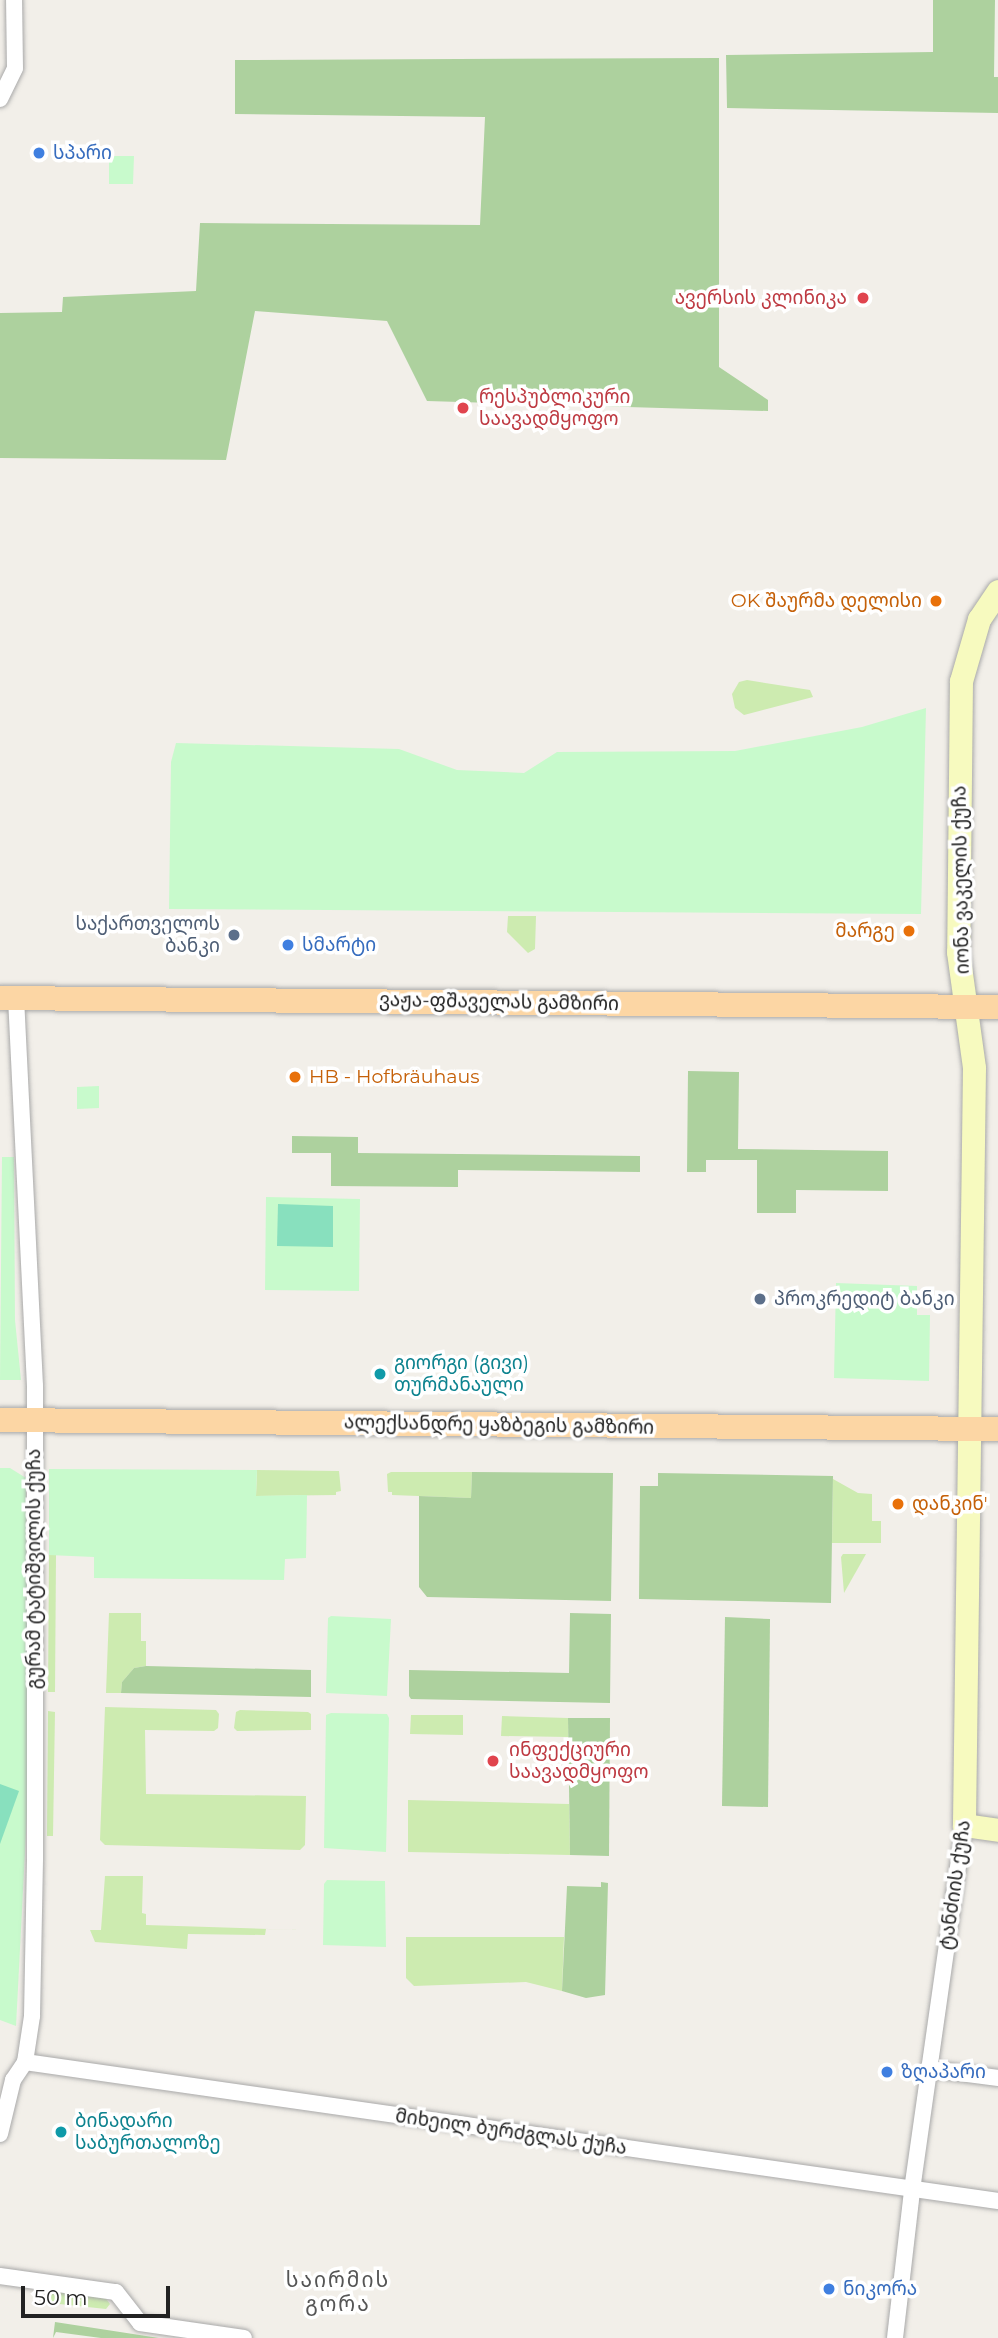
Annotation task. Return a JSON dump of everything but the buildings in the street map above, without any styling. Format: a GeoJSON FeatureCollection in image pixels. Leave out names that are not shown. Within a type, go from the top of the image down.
{"type":"FeatureCollection","features":[{"type":"Feature","properties":{"kind":"main road","name":"იონა ვაკელის ქუჩა"},"geometry":{"type":"LineString","coordinates":[[971,1429],[974,1068],[958,952],[961,681],[979,619],[998,591]]}},
{"type":"Feature","properties":{"kind":"main road","name":"ვაჟა-ფშაველას გამზირი"},"geometry":{"type":"LineString","coordinates":[[8,998],[998,1007]]}},
{"type":"Feature","properties":{"kind":"main road","name":"ალექსანდრე ყაზბეგის გამზირი"},"geometry":{"type":"LineString","coordinates":[[0,1420],[998,1429]]}},
{"type":"Feature","properties":{"kind":"main road","name":"ტანძიის ქუჩა"},"geometry":{"type":"LineString","coordinates":[[964,1825],[971,1429]]}},
{"type":"Feature","properties":{"kind":"main road"},"geometry":{"type":"LineString","coordinates":[[964,1825],[998,1830]]}},
{"type":"Feature","properties":{"kind":"street"},"geometry":{"type":"LineString","coordinates":[[0,99],[15,68],[14,0]]}},
{"type":"Feature","properties":{"kind":"street","name":"გურამ ტატიშვილის ქუჩა"},"geometry":{"type":"LineString","coordinates":[[0,2134],[13,2080],[24,2062],[33,2003],[35,1421],[8,998]]}},
{"type":"Feature","properties":{"kind":"street","name":"ტანძიის ქუჩა"},"geometry":{"type":"LineString","coordinates":[[895,2338],[912,2190],[964,1825]]}},
{"type":"Feature","properties":{"kind":"street","name":"მიხეილ ბურძგლას ქუჩა"},"geometry":{"type":"LineString","coordinates":[[24,2062],[998,2202]]}},
{"type":"Feature","properties":{"kind":"street"},"geometry":{"type":"LineString","coordinates":[[929,2069],[998,2078]]}},
{"type":"Feature","properties":{"kind":"street"},"geometry":{"type":"LineString","coordinates":[[0,2276],[116,2292],[140,2323],[244,2338]]}},
{"type":"Feature","properties":{"kind":"green space"},"geometry":{"type":"Polygon","coordinates":[[[933,0],[995,0],[994,77],[998,77],[998,113],[727,108],[726,55],[933,52],[933,0]]]}},
{"type":"Feature","properties":{"kind":"green space"},"geometry":{"type":"Polygon","coordinates":[[[719,58],[719,367],[768,400],[768,411],[427,401],[387,321],[255,311],[226,460],[0,458],[0,313],[62,312],[63,297],[196,291],[200,223],[480,225],[485,117],[235,114],[235,60],[719,58]]]}},
{"type":"Feature","properties":{"kind":"green space"},"geometry":{"type":"Polygon","coordinates":[[[109,156],[134,156],[133,184],[109,184],[109,156]]]}},
{"type":"Feature","properties":{"kind":"green space"},"geometry":{"type":"Polygon","coordinates":[[[747,680],[810,690],[813,697],[744,715],[735,708],[732,694],[739,682],[747,680]]]}},
{"type":"Feature","properties":{"kind":"green space"},"geometry":{"type":"Polygon","coordinates":[[[926,708],[921,914],[169,909],[171,762],[176,743],[399,749],[457,770],[524,773],[557,752],[735,751],[862,727],[926,708]]]}},
{"type":"Feature","properties":{"kind":"green space"},"geometry":{"type":"Polygon","coordinates":[[[508,916],[536,916],[535,949],[528,953],[507,932],[508,916]]]}},
{"type":"Feature","properties":{"kind":"green space"},"geometry":{"type":"Polygon","coordinates":[[[688,1071],[739,1072],[738,1149],[888,1151],[888,1191],[796,1190],[796,1213],[757,1213],[757,1160],[706,1160],[706,1172],[687,1172],[688,1071]]]}},
{"type":"Feature","properties":{"kind":"green space"},"geometry":{"type":"Polygon","coordinates":[[[99,1086],[99,1108],[77,1109],[77,1087],[99,1086]]]}},
{"type":"Feature","properties":{"kind":"green space"},"geometry":{"type":"Polygon","coordinates":[[[292,1136],[358,1137],[358,1153],[640,1156],[640,1172],[458,1170],[458,1187],[331,1186],[331,1153],[292,1153],[292,1136]]]}},
{"type":"Feature","properties":{"kind":"green space"},"geometry":{"type":"Polygon","coordinates":[[[2,1157],[14,1157],[15,1320],[21,1380],[0,1380],[2,1157]]]}},
{"type":"Feature","properties":{"kind":"green space"},"geometry":{"type":"Polygon","coordinates":[[[266,1197],[360,1199],[359,1291],[265,1290],[266,1197]]]}},
{"type":"Feature","properties":{"kind":"green space"},"geometry":{"type":"Polygon","coordinates":[[[278,1204],[333,1206],[333,1247],[277,1246],[278,1204]]]}},
{"type":"Feature","properties":{"kind":"green space"},"geometry":{"type":"Polygon","coordinates":[[[836,1283],[917,1286],[917,1315],[930,1315],[929,1381],[834,1378],[836,1283]]]}},
{"type":"Feature","properties":{"kind":"green space"},"geometry":{"type":"Polygon","coordinates":[[[0,1468],[10,1468],[26,1478],[28,1794],[16,2026],[0,2020],[0,1468]]]}},
{"type":"Feature","properties":{"kind":"green space"},"geometry":{"type":"Polygon","coordinates":[[[49,1469],[257,1470],[256,1496],[307,1495],[306,1558],[285,1559],[284,1580],[94,1578],[94,1557],[49,1555],[49,1469]]]}},
{"type":"Feature","properties":{"kind":"green space"},"geometry":{"type":"Polygon","coordinates":[[[257,1470],[339,1471],[341,1491],[336,1492],[336,1495],[256,1496],[257,1470]]]}},
{"type":"Feature","properties":{"kind":"green space"},"geometry":{"type":"Polygon","coordinates":[[[472,1472],[471,1498],[392,1495],[392,1492],[388,1492],[387,1474],[472,1472]]]}},
{"type":"Feature","properties":{"kind":"green space"},"geometry":{"type":"Polygon","coordinates":[[[472,1472],[613,1473],[611,1601],[427,1597],[419,1587],[419,1496],[471,1498],[472,1472]]]}},
{"type":"Feature","properties":{"kind":"green space"},"geometry":{"type":"Polygon","coordinates":[[[658,1473],[833,1476],[831,1603],[639,1599],[640,1486],[658,1486],[658,1473]]]}},
{"type":"Feature","properties":{"kind":"green space"},"geometry":{"type":"Polygon","coordinates":[[[833,1479],[858,1493],[872,1494],[872,1521],[881,1521],[881,1543],[832,1543],[833,1479]]]}},
{"type":"Feature","properties":{"kind":"green space"},"geometry":{"type":"Polygon","coordinates":[[[843,1554],[866,1554],[844,1593],[841,1557],[843,1554]]]}},
{"type":"Feature","properties":{"kind":"green space"},"geometry":{"type":"Polygon","coordinates":[[[49,1555],[56,1555],[55,1692],[48,1692],[49,1555]]]}},
{"type":"Feature","properties":{"kind":"green space"},"geometry":{"type":"Polygon","coordinates":[[[109,1613],[141,1613],[141,1641],[146,1641],[146,1666],[134,1668],[122,1682],[121,1693],[106,1693],[109,1613]]]}},
{"type":"Feature","properties":{"kind":"green space"},"geometry":{"type":"Polygon","coordinates":[[[570,1613],[611,1614],[610,1703],[411,1699],[409,1696],[409,1670],[569,1673],[570,1613]]]}},
{"type":"Feature","properties":{"kind":"green space"},"geometry":{"type":"Polygon","coordinates":[[[725,1617],[770,1619],[768,1807],[722,1806],[725,1617]]]}},
{"type":"Feature","properties":{"kind":"green space"},"geometry":{"type":"Polygon","coordinates":[[[328,1618],[391,1619],[387,1696],[326,1693],[328,1618]]]}},
{"type":"Feature","properties":{"kind":"green space"},"geometry":{"type":"Polygon","coordinates":[[[146,1666],[311,1670],[311,1697],[121,1693],[122,1682],[134,1668],[146,1666]]]}},
{"type":"Feature","properties":{"kind":"green space"},"geometry":{"type":"Polygon","coordinates":[[[105,1707],[216,1710],[219,1714],[218,1728],[214,1731],[145,1730],[146,1794],[306,1796],[305,1845],[300,1850],[105,1845],[100,1840],[105,1707]]]}},
{"type":"Feature","properties":{"kind":"green space"},"geometry":{"type":"Polygon","coordinates":[[[48,1711],[55,1712],[53,1836],[47,1836],[48,1711]]]}},
{"type":"Feature","properties":{"kind":"green space"},"geometry":{"type":"Polygon","coordinates":[[[236,1712],[308,1712],[311,1714],[311,1730],[237,1731],[234,1728],[236,1712]]]}},
{"type":"Feature","properties":{"kind":"green space"},"geometry":{"type":"Polygon","coordinates":[[[387,1714],[389,1718],[386,1852],[324,1848],[326,1715],[387,1714]]]}},
{"type":"Feature","properties":{"kind":"green space"},"geometry":{"type":"Polygon","coordinates":[[[411,1715],[463,1715],[463,1735],[410,1734],[411,1715]]]}},
{"type":"Feature","properties":{"kind":"green space"},"geometry":{"type":"Polygon","coordinates":[[[502,1716],[568,1718],[568,1737],[501,1736],[502,1716]]]}},
{"type":"Feature","properties":{"kind":"green space"},"geometry":{"type":"Polygon","coordinates":[[[568,1718],[610,1718],[609,1856],[570,1855],[568,1718]]]}},
{"type":"Feature","properties":{"kind":"green space"},"geometry":{"type":"Polygon","coordinates":[[[0,1784],[19,1791],[0,1844],[0,1784]]]}},
{"type":"Feature","properties":{"kind":"green space"},"geometry":{"type":"Polygon","coordinates":[[[408,1800],[569,1804],[570,1855],[408,1852],[408,1800]]]}},
{"type":"Feature","properties":{"kind":"green space"},"geometry":{"type":"Polygon","coordinates":[[[105,1876],[143,1876],[142,1913],[146,1914],[146,1925],[300,1930],[266,1929],[265,1935],[188,1934],[187,1949],[95,1942],[90,1930],[101,1930],[105,1876]]]}},
{"type":"Feature","properties":{"kind":"green space"},"geometry":{"type":"Polygon","coordinates":[[[327,1880],[385,1881],[386,1947],[323,1945],[324,1884],[327,1880]]]}},
{"type":"Feature","properties":{"kind":"green space"},"geometry":{"type":"Polygon","coordinates":[[[601,1882],[608,1883],[605,1995],[586,1998],[562,1991],[567,1886],[601,1887],[601,1882]]]}},
{"type":"Feature","properties":{"kind":"green space"},"geometry":{"type":"Polygon","coordinates":[[[406,1937],[564,1937],[562,1991],[526,1982],[414,1986],[406,1978],[406,1937]]]}},
{"type":"Feature","properties":{"kind":"green space"},"geometry":{"type":"Polygon","coordinates":[[[52,2288],[104,2296],[110,2304],[106,2309],[50,2303],[52,2288]]]}},
{"type":"Feature","properties":{"kind":"green space"},"geometry":{"type":"Polygon","coordinates":[[[55,2322],[159,2338],[101,2338],[56,2332],[53,2338],[55,2322]]]}},
{"type":"Feature","properties":{"kind":"place","name":"სპარი"},"geometry":{"type":"Point","coordinates":[39,153]}},
{"type":"Feature","properties":{"kind":"place","name":"ავერსის კლინიკა"},"geometry":{"type":"Point","coordinates":[863,298]}},
{"type":"Feature","properties":{"kind":"place","name":"რესპუბლიკური საავადმყოფო"},"geometry":{"type":"Point","coordinates":[463,408]}},
{"type":"Feature","properties":{"kind":"place","name":"OK შაურმა დელისი"},"geometry":{"type":"Point","coordinates":[936,601]}},
{"type":"Feature","properties":{"kind":"place","name":"მარგე"},"geometry":{"type":"Point","coordinates":[909,931]}},
{"type":"Feature","properties":{"kind":"place","name":"საქართველოს ბანკი"},"geometry":{"type":"Point","coordinates":[234,935]}},
{"type":"Feature","properties":{"kind":"place","name":"სმარტი"},"geometry":{"type":"Point","coordinates":[288,945]}},
{"type":"Feature","properties":{"kind":"place","name":"HB - Hofbräuhaus"},"geometry":{"type":"Point","coordinates":[295,1077]}},
{"type":"Feature","properties":{"kind":"place","name":"პროკრედიტ ბანკი"},"geometry":{"type":"Point","coordinates":[760,1299]}},
{"type":"Feature","properties":{"kind":"place","name":"გიორგი (გივი) თურმანაული"},"geometry":{"type":"Point","coordinates":[380,1374]}},
{"type":"Feature","properties":{"kind":"place","name":"დანკინ'"},"geometry":{"type":"Point","coordinates":[898,1504]}},
{"type":"Feature","properties":{"kind":"place","name":"ინფექციური საავადმყოფო"},"geometry":{"type":"Point","coordinates":[493,1761]}},
{"type":"Feature","properties":{"kind":"place","name":"ზღაპარი"},"geometry":{"type":"Point","coordinates":[887,2072]}},
{"type":"Feature","properties":{"kind":"place","name":"ბინადარი საბურთალოზე"},"geometry":{"type":"Point","coordinates":[61,2132]}},
{"type":"Feature","properties":{"kind":"place","name":"ნიკორა"},"geometry":{"type":"Point","coordinates":[829,2289]}},
{"type":"Feature","properties":{"kind":"district","name":"საირმის გორა"},"geometry":{"type":"Point","coordinates":[338,2292]}}]}
